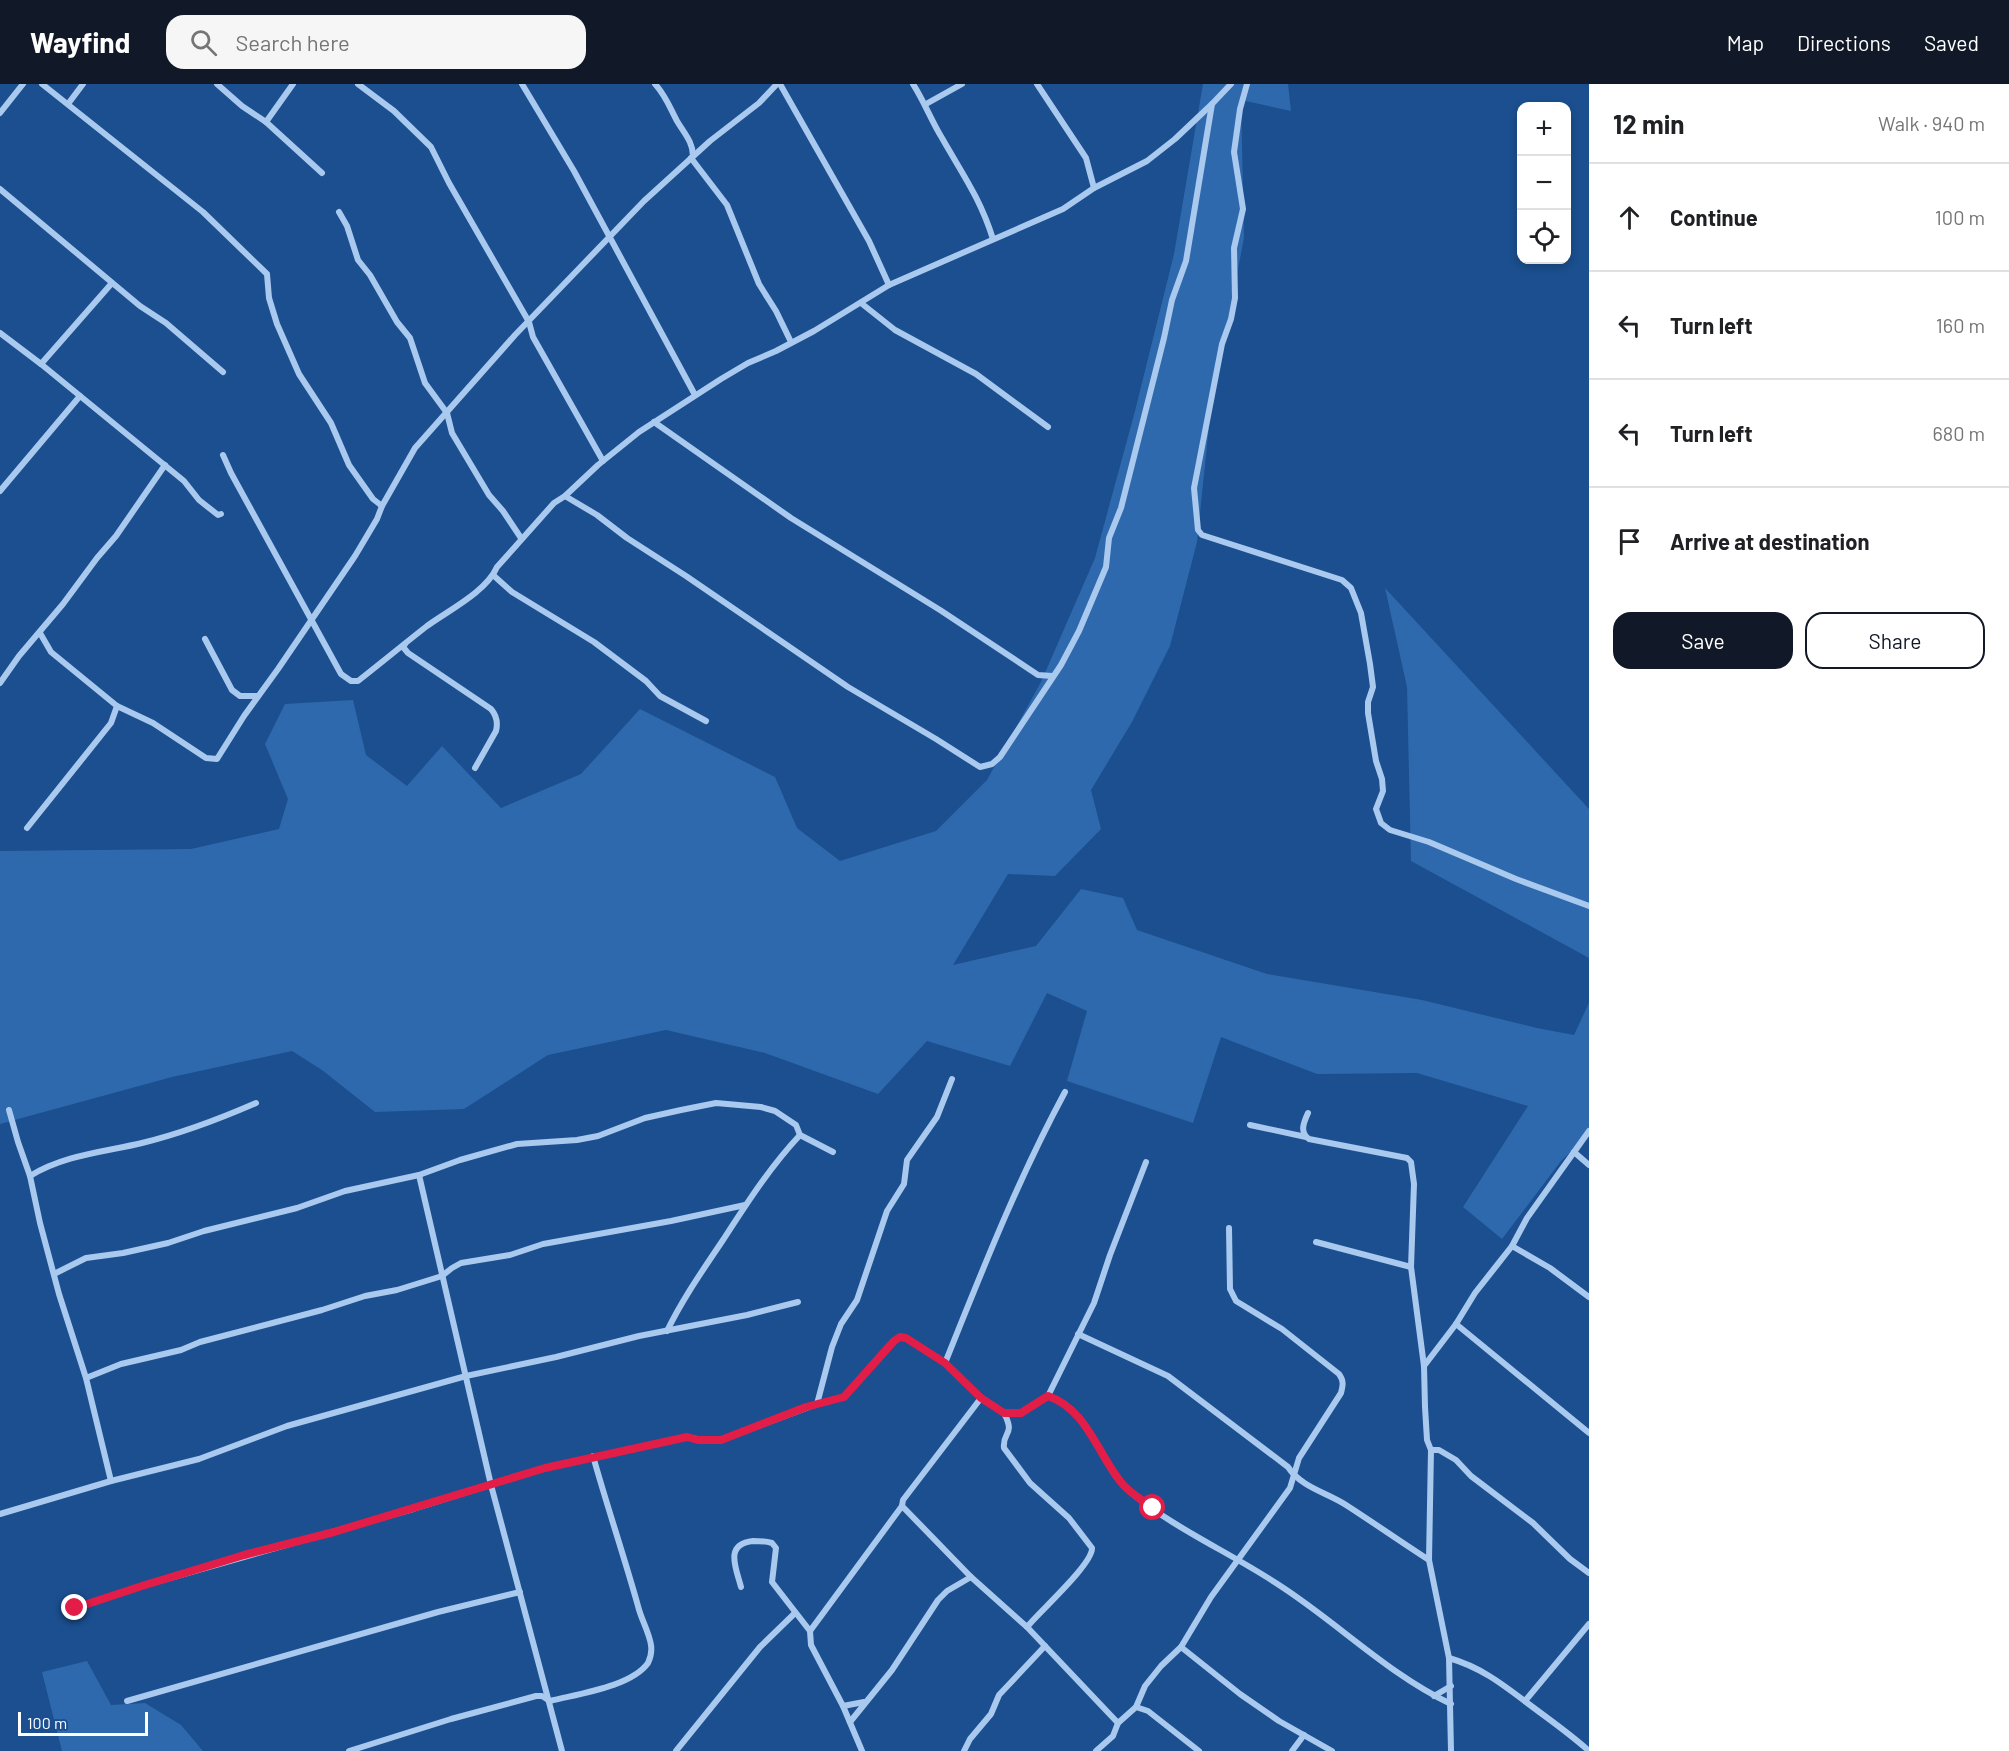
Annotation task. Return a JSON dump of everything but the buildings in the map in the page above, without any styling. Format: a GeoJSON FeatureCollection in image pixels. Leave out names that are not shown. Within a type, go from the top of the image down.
{"type":"FeatureCollection","features":[{"type":"Feature","properties":{"kind":"street"},"geometry":{"type":"LineString","coordinates":[[0,113],[22,84]]}},
{"type":"Feature","properties":{"kind":"street"},"geometry":{"type":"LineString","coordinates":[[42,84],[203,212],[267,273],[269,298],[298,374],[331,423],[349,465],[373,499],[382,506]]}},
{"type":"Feature","properties":{"kind":"street"},"geometry":{"type":"LineString","coordinates":[[68,104],[83,84]]}},
{"type":"Feature","properties":{"kind":"street"},"geometry":{"type":"LineString","coordinates":[[217,84],[242,106],[266,122],[322,173]]}},
{"type":"Feature","properties":{"kind":"street"},"geometry":{"type":"LineString","coordinates":[[266,122],[293,84]]}},
{"type":"Feature","properties":{"kind":"street"},"geometry":{"type":"LineString","coordinates":[[358,84],[394,111],[431,147],[449,183],[529,322],[533,337],[603,461]]}},
{"type":"Feature","properties":{"kind":"street"},"geometry":{"type":"LineString","coordinates":[[522,84],[574,171],[695,395]]}},
{"type":"Feature","properties":{"kind":"street"},"geometry":{"type":"LineString","coordinates":[[655,84],[666,96],[679,124],[687,134],[692,157],[727,206],[759,284],[776,311],[791,342]]}},
{"type":"Feature","properties":{"kind":"street"},"geometry":{"type":"LineString","coordinates":[[40,633],[51,652],[117,706],[153,723],[206,758],[213,760],[219,756],[355,556],[415,448],[515,335],[644,201],[692,157],[759,103],[778,84],[869,241],[889,285]]}},
{"type":"Feature","properties":{"kind":"street"},"geometry":{"type":"LineString","coordinates":[[913,84],[977,197],[993,239]]}},
{"type":"Feature","properties":{"kind":"street"},"geometry":{"type":"LineString","coordinates":[[926,104],[962,84]]}},
{"type":"Feature","properties":{"kind":"street"},"geometry":{"type":"LineString","coordinates":[[1038,84],[1086,158],[1094,188]]}},
{"type":"Feature","properties":{"kind":"street"},"geometry":{"type":"LineString","coordinates":[[223,455],[231,474],[341,674],[351,681],[358,681],[468,598],[494,575],[497,567],[521,538],[554,503],[566,496],[603,461],[654,422],[748,363],[791,342],[889,285],[1063,209],[1094,188],[1148,161],[1200,116],[1231,84]]}},
{"type":"Feature","properties":{"kind":"street"},"geometry":{"type":"LineString","coordinates":[[1247,84],[1240,109],[1234,152],[1243,209],[1234,248],[1235,298],[1231,319],[1222,344],[1194,488],[1198,530],[1202,535],[1342,580],[1352,588],[1361,613],[1373,687],[1368,702],[1368,713],[1376,761],[1382,779],[1383,791],[1376,809],[1382,823],[1390,830],[1429,842],[1516,879],[1589,906]]}},
{"type":"Feature","properties":{"kind":"street"},"geometry":{"type":"LineString","coordinates":[[566,496],[848,687],[980,767],[992,764],[1000,757],[1061,665],[1079,631],[1106,567],[1109,538],[1121,508],[1162,349],[1172,300],[1186,261],[1212,104]]}},
{"type":"Feature","properties":{"kind":"street"},"geometry":{"type":"LineString","coordinates":[[1200,116],[1209,122]]}},
{"type":"Feature","properties":{"kind":"street"},"geometry":{"type":"LineString","coordinates":[[0,189],[223,372]]}},
{"type":"Feature","properties":{"kind":"street"},"geometry":{"type":"LineString","coordinates":[[339,212],[347,226],[358,260],[370,275],[397,322],[410,338],[425,383],[432,396],[447,413],[452,433],[489,495],[521,538]]}},
{"type":"Feature","properties":{"kind":"street"},"geometry":{"type":"LineString","coordinates":[[42,364],[112,283]]}},
{"type":"Feature","properties":{"kind":"street"},"geometry":{"type":"LineString","coordinates":[[861,303],[895,330],[976,374],[1048,428]]}},
{"type":"Feature","properties":{"kind":"street"},"geometry":{"type":"LineString","coordinates":[[0,333],[42,364],[184,481],[207,508],[218,515],[221,513]]}},
{"type":"Feature","properties":{"kind":"street"},"geometry":{"type":"LineString","coordinates":[[0,491],[80,396]]}},
{"type":"Feature","properties":{"kind":"street"},"geometry":{"type":"LineString","coordinates":[[654,422],[791,518],[940,610],[1032,671],[1052,676]]}},
{"type":"Feature","properties":{"kind":"street"},"geometry":{"type":"LineString","coordinates":[[0,683],[19,656],[40,633],[116,536],[165,465]]}},
{"type":"Feature","properties":{"kind":"street"},"geometry":{"type":"LineString","coordinates":[[494,575],[512,592],[594,642],[646,681],[660,696],[706,721]]}},
{"type":"Feature","properties":{"kind":"street"},"geometry":{"type":"LineString","coordinates":[[205,639],[232,690],[240,696],[258,696]]}},
{"type":"Feature","properties":{"kind":"street"},"geometry":{"type":"LineString","coordinates":[[406,643],[403,647],[408,653],[495,714],[496,731],[475,768]]}},
{"type":"Feature","properties":{"kind":"street"},"geometry":{"type":"LineString","coordinates":[[27,828],[111,723],[117,706]]}},
{"type":"Feature","properties":{"kind":"street"},"geometry":{"type":"LineString","coordinates":[[817,1404],[841,1324],[857,1300],[887,1211],[904,1184],[907,1160],[937,1117],[952,1079]]}},
{"type":"Feature","properties":{"kind":"street"},"geometry":{"type":"LineString","coordinates":[[945,1363],[1012,1200],[1038,1142],[1065,1092]]}},
{"type":"Feature","properties":{"kind":"street"},"geometry":{"type":"LineString","coordinates":[[30,1176],[50,1165],[68,1159],[199,1128],[256,1103]]}},
{"type":"Feature","properties":{"kind":"street"},"geometry":{"type":"LineString","coordinates":[[54,1274],[86,1258],[168,1243],[204,1231],[297,1208],[345,1191],[420,1175],[460,1160],[517,1144],[577,1140],[598,1136],[645,1118],[716,1103],[775,1111],[796,1125],[800,1135],[833,1152]]}},
{"type":"Feature","properties":{"kind":"street"},"geometry":{"type":"LineString","coordinates":[[9,1110],[30,1176],[44,1242],[71,1336],[86,1378],[111,1481]]}},
{"type":"Feature","properties":{"kind":"street"},"geometry":{"type":"LineString","coordinates":[[1306,1137],[1303,1129],[1308,1113]]}},
{"type":"Feature","properties":{"kind":"street"},"geometry":{"type":"LineString","coordinates":[[1250,1125],[1306,1137],[1314,1142],[1411,1160],[1414,1184],[1411,1267],[1424,1366],[1427,1440],[1431,1450],[1429,1560],[1449,1658],[1451,1751]]}},
{"type":"Feature","properties":{"kind":"street"},"geometry":{"type":"LineString","coordinates":[[1424,1366],[1456,1324],[1475,1293],[1512,1246],[1527,1218],[1589,1131]]}},
{"type":"Feature","properties":{"kind":"street"},"geometry":{"type":"LineString","coordinates":[[667,1331],[680,1305],[745,1205],[777,1159],[800,1135]]}},
{"type":"Feature","properties":{"kind":"street"},"geometry":{"type":"LineString","coordinates":[[1574,1152],[1589,1165]]}},
{"type":"Feature","properties":{"kind":"street"},"geometry":{"type":"LineString","coordinates":[[1004,1413],[1021,1413],[1048,1396],[1094,1303],[1146,1162]]}},
{"type":"Feature","properties":{"kind":"street"},"geometry":{"type":"LineString","coordinates":[[420,1175],[490,1485],[562,1751]]}},
{"type":"Feature","properties":{"kind":"street"},"geometry":{"type":"LineString","coordinates":[[86,1378],[121,1364],[181,1350],[200,1341],[322,1310],[365,1296],[397,1290],[442,1276],[461,1263],[510,1254],[543,1244],[745,1205]]}},
{"type":"Feature","properties":{"kind":"street"},"geometry":{"type":"LineString","coordinates":[[1096,1751],[1113,1736],[1118,1723],[1136,1707],[1145,1686],[1161,1666],[1181,1647],[1211,1597],[1290,1488],[1299,1458],[1341,1393],[1343,1380],[1339,1374],[1282,1329],[1236,1300],[1232,1295],[1228,1228]]}},
{"type":"Feature","properties":{"kind":"street"},"geometry":{"type":"LineString","coordinates":[[1316,1242],[1411,1267]]}},
{"type":"Feature","properties":{"kind":"street"},"geometry":{"type":"LineString","coordinates":[[1512,1246],[1550,1268],[1589,1297]]}},
{"type":"Feature","properties":{"kind":"street"},"geometry":{"type":"LineString","coordinates":[[0,1514],[111,1481],[199,1459],[287,1426],[466,1376],[798,1302]]}},
{"type":"Feature","properties":{"kind":"street"},"geometry":{"type":"LineString","coordinates":[[1456,1324],[1589,1433]]}},
{"type":"Feature","properties":{"kind":"street"},"geometry":{"type":"LineString","coordinates":[[1078,1334],[1178,1383],[1287,1467],[1294,1476],[1319,1492],[1345,1504],[1429,1560]]}},
{"type":"Feature","properties":{"kind":"street"},"geometry":{"type":"LineString","coordinates":[[75,1608],[244,1555],[334,1532],[545,1468],[687,1437],[698,1440],[721,1440],[817,1404],[844,1397],[900,1337],[906,1338],[945,1363],[981,1398],[1004,1413],[1010,1425],[1010,1430],[1003,1443],[1004,1448],[1030,1483],[1068,1518],[1092,1548],[1092,1553],[1086,1562],[1060,1594],[1043,1607],[1026,1627]]}},
{"type":"Feature","properties":{"kind":"street"},"geometry":{"type":"LineString","coordinates":[[1048,1396],[1069,1406],[1080,1418],[1120,1481],[1130,1491],[1153,1508],[1280,1585],[1395,1670],[1434,1696],[1451,1704]]}},
{"type":"Feature","properties":{"kind":"street"},"geometry":{"type":"LineString","coordinates":[[810,1631],[902,1506],[903,1500],[981,1398]]}},
{"type":"Feature","properties":{"kind":"street"},"geometry":{"type":"LineString","coordinates":[[1431,1450],[1439,1449],[1456,1460],[1472,1476],[1533,1523],[1570,1559],[1589,1573]]}},
{"type":"Feature","properties":{"kind":"street"},"geometry":{"type":"LineString","coordinates":[[349,1751],[451,1719],[536,1696],[542,1696],[550,1701],[605,1687],[641,1671],[651,1655],[651,1644],[593,1456]]}},
{"type":"Feature","properties":{"kind":"street"},"geometry":{"type":"LineString","coordinates":[[902,1506],[971,1577],[1045,1646],[1118,1723]]}},
{"type":"Feature","properties":{"kind":"street"},"geometry":{"type":"LineString","coordinates":[[741,1587],[734,1558],[738,1545],[742,1542],[757,1541],[772,1543],[776,1548],[772,1582],[810,1631],[811,1645],[843,1706],[862,1751]]}},
{"type":"Feature","properties":{"kind":"street"},"geometry":{"type":"LineString","coordinates":[[850,1722],[892,1670],[938,1600],[956,1585],[971,1577]]}},
{"type":"Feature","properties":{"kind":"street"},"geometry":{"type":"LineString","coordinates":[[127,1701],[438,1612],[520,1592]]}},
{"type":"Feature","properties":{"kind":"street"},"geometry":{"type":"LineString","coordinates":[[676,1751],[760,1647],[795,1613]]}},
{"type":"Feature","properties":{"kind":"street"},"geometry":{"type":"LineString","coordinates":[[1525,1701],[1589,1624]]}},
{"type":"Feature","properties":{"kind":"street"},"geometry":{"type":"LineString","coordinates":[[964,1751],[970,1739],[991,1714],[999,1695],[1045,1646]]}},
{"type":"Feature","properties":{"kind":"street"},"geometry":{"type":"LineString","coordinates":[[1181,1647],[1240,1694],[1279,1721],[1332,1751]]}},
{"type":"Feature","properties":{"kind":"street"},"geometry":{"type":"LineString","coordinates":[[1449,1658],[1468,1663],[1492,1676],[1589,1751]]}},
{"type":"Feature","properties":{"kind":"street"},"geometry":{"type":"LineString","coordinates":[[1434,1696],[1451,1686]]}},
{"type":"Feature","properties":{"kind":"street"},"geometry":{"type":"LineString","coordinates":[[1141,1696],[1148,1711]]}},
{"type":"Feature","properties":{"kind":"street"},"geometry":{"type":"LineString","coordinates":[[843,1706],[865,1702]]}},
{"type":"Feature","properties":{"kind":"street"},"geometry":{"type":"LineString","coordinates":[[1136,1707],[1148,1711],[1199,1751]]}},
{"type":"Feature","properties":{"kind":"street"},"geometry":{"type":"LineString","coordinates":[[1292,1751],[1304,1735]]}},
{"type":"Feature","properties":{"kind":"shaded area"},"geometry":{"type":"Polygon","coordinates":[[[1203,84],[1288,84],[1291,111],[1241,100],[1244,238],[1211,407],[1197,542],[1170,646],[1132,722],[1091,790],[1101,829],[1055,876],[1008,874],[953,965],[1036,946],[1081,889],[1123,898],[1137,930],[1267,974],[1422,1000],[1574,1035],[1589,1003],[1589,1134],[1561,1161],[1502,1239],[1463,1207],[1528,1106],[1417,1073],[1317,1074],[1221,1037],[1193,1123],[1067,1081],[1087,1011],[1047,993],[1010,1066],[927,1041],[878,1094],[765,1053],[666,1030],[548,1055],[464,1109],[375,1112],[322,1070],[292,1051],[172,1077],[0,1124],[0,851],[191,849],[279,829],[288,799],[265,744],[285,704],[353,700],[366,755],[407,786],[442,746],[501,808],[581,774],[640,709],[775,777],[797,828],[840,861],[936,831],[987,780],[1041,682],[1095,558],[1174,254],[1203,84]]]}},
{"type":"Feature","properties":{"kind":"shaded area"},"geometry":{"type":"Polygon","coordinates":[[[1385,588],[1589,809],[1589,958],[1411,861],[1407,687],[1385,588]]]}},
{"type":"Feature","properties":{"kind":"shaded area"},"geometry":{"type":"Polygon","coordinates":[[[87,1661],[111,1705],[145,1703],[181,1725],[203,1751],[62,1751],[42,1672],[87,1661]]]}},
{"type":"Feature","properties":{"kind":"route"},"geometry":{"type":"LineString","coordinates":[[75,1608],[244,1555],[334,1532],[545,1468],[687,1437],[714,1442],[721,1440],[757,1428],[806,1407],[844,1397],[900,1337],[906,1338],[945,1363],[981,1398],[1004,1413],[1021,1413],[1048,1396],[1069,1406],[1080,1418],[1120,1481],[1153,1508]]}}]}
